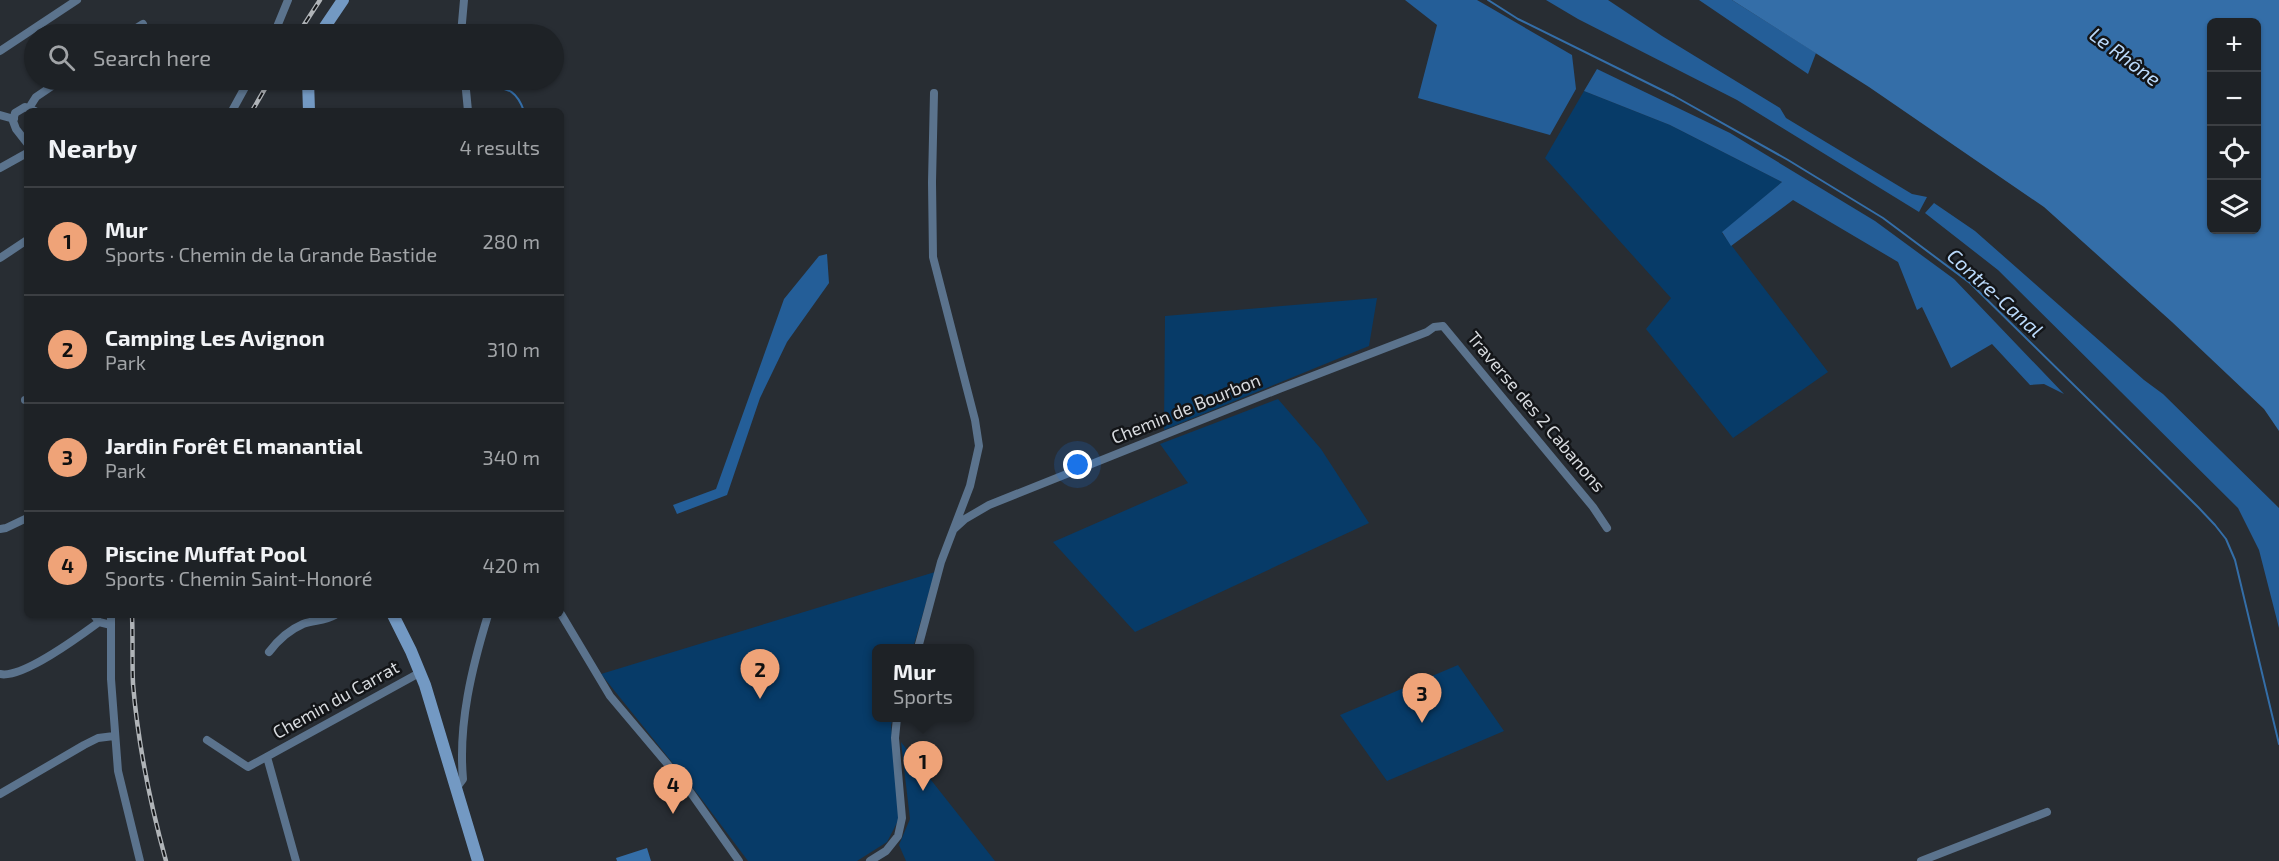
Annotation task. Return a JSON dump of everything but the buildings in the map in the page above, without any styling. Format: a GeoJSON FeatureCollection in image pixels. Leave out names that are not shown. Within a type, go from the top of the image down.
{"type":"FeatureCollection","features":[{"type":"Feature","properties":{"kind":"main road"},"geometry":{"type":"LineString","coordinates":[[327,24],[344,0]]}},
{"type":"Feature","properties":{"kind":"main road"},"geometry":{"type":"LineString","coordinates":[[308,90],[309,108]]}},
{"type":"Feature","properties":{"kind":"main road"},"geometry":{"type":"LineString","coordinates":[[394,618],[421,672],[478,861]]}},
{"type":"Feature","properties":{"kind":"street"},"geometry":{"type":"LineString","coordinates":[[40,24],[76,0]]}},
{"type":"Feature","properties":{"kind":"street"},"geometry":{"type":"LineString","coordinates":[[278,24],[288,0]]}},
{"type":"Feature","properties":{"kind":"street"},"geometry":{"type":"LineString","coordinates":[[462,24],[464,0]]}},
{"type":"Feature","properties":{"kind":"street"},"geometry":{"type":"LineString","coordinates":[[0,51],[24,35]]}},
{"type":"Feature","properties":{"kind":"street"},"geometry":{"type":"LineString","coordinates":[[33,108],[36,97],[46,90]]}},
{"type":"Feature","properties":{"kind":"street"},"geometry":{"type":"LineString","coordinates":[[234,108],[244,90]]}},
{"type":"Feature","properties":{"kind":"street"},"geometry":{"type":"LineString","coordinates":[[466,90],[468,108]]}},
{"type":"Feature","properties":{"kind":"street"},"geometry":{"type":"LineString","coordinates":[[919,644],[941,562],[970,486],[979,446],[975,420],[933,257],[934,93]]}},
{"type":"Feature","properties":{"kind":"street"},"geometry":{"type":"LineString","coordinates":[[24,110],[19,110],[14,119],[16,129],[24,139]]}},
{"type":"Feature","properties":{"kind":"street"},"geometry":{"type":"LineString","coordinates":[[0,115],[14,119]]}},
{"type":"Feature","properties":{"kind":"street"},"geometry":{"type":"LineString","coordinates":[[0,168],[24,155]]}},
{"type":"Feature","properties":{"kind":"street"},"geometry":{"type":"LineString","coordinates":[[0,258],[24,242]]}},
{"type":"Feature","properties":{"kind":"street","name":"Traverse des 2 Cabanons"},"geometry":{"type":"LineString","coordinates":[[1434,327],[1443,326],[1593,507],[1607,528]]}},
{"type":"Feature","properties":{"kind":"street","name":"Chemin de Bourbon"},"geometry":{"type":"LineString","coordinates":[[954,529],[965,519],[990,505],[1427,332],[1434,327]]}},
{"type":"Feature","properties":{"kind":"street"},"geometry":{"type":"LineString","coordinates":[[0,529],[24,519]]}},
{"type":"Feature","properties":{"kind":"street"},"geometry":{"type":"LineString","coordinates":[[0,674],[14,674],[26,669],[78,638],[97,618],[111,625]]}},
{"type":"Feature","properties":{"kind":"street"},"geometry":{"type":"LineString","coordinates":[[111,618],[114,736],[118,771],[140,861]]}},
{"type":"Feature","properties":{"kind":"street"},"geometry":{"type":"LineString","coordinates":[[269,652],[279,639],[303,624],[331,618]]}},
{"type":"Feature","properties":{"kind":"street"},"geometry":{"type":"LineString","coordinates":[[457,787],[464,779],[461,755],[466,701],[487,618]]}},
{"type":"Feature","properties":{"kind":"street"},"geometry":{"type":"LineString","coordinates":[[563,618],[610,696],[686,786],[739,861]]}},
{"type":"Feature","properties":{"kind":"street","name":"Chemin du Carrat"},"geometry":{"type":"LineString","coordinates":[[207,740],[248,767],[421,672]]}},
{"type":"Feature","properties":{"kind":"street"},"geometry":{"type":"LineString","coordinates":[[870,861],[886,851],[898,836],[902,818],[895,738],[897,722]]}},
{"type":"Feature","properties":{"kind":"street"},"geometry":{"type":"LineString","coordinates":[[0,794],[84,745],[99,738],[114,736]]}},
{"type":"Feature","properties":{"kind":"street","name":"Chemin du Carrat"},"geometry":{"type":"LineString","coordinates":[[267,757],[296,861]]}},
{"type":"Feature","properties":{"kind":"street"},"geometry":{"type":"LineString","coordinates":[[1921,861],[2047,812]]}},
{"type":"Feature","properties":{"kind":"shaded area"},"geometry":{"type":"Polygon","coordinates":[[[1405,0],[1477,0],[1572,55],[1576,89],[1550,135],[1418,98],[1437,25],[1405,0]]]}},
{"type":"Feature","properties":{"kind":"shaded area"},"geometry":{"type":"Polygon","coordinates":[[[1546,0],[1608,0],[1780,108],[1786,118],[1912,194],[1927,197],[1919,212],[1737,100],[1578,19],[1546,0]]]}},
{"type":"Feature","properties":{"kind":"shaded area"},"geometry":{"type":"Polygon","coordinates":[[[1699,0],[1732,0],[1816,53],[1808,74],[1699,0]]]}},
{"type":"Feature","properties":{"kind":"shaded area"},"geometry":{"type":"Polygon","coordinates":[[[1597,69],[1730,133],[1875,221],[1954,279],[2064,394],[2044,384],[2030,385],[1992,344],[1951,368],[1922,307],[1917,310],[1898,262],[1793,200],[1731,246],[1722,232],[1782,182],[1670,125],[1584,91],[1597,69]]]}},
{"type":"Feature","properties":{"kind":"shaded area"},"geometry":{"type":"Polygon","coordinates":[[[1584,91],[1670,125],[1782,182],[1722,233],[1828,372],[1733,438],[1646,329],[1671,298],[1545,158],[1584,91]]]}},
{"type":"Feature","properties":{"kind":"shaded area"},"geometry":{"type":"Polygon","coordinates":[[[1934,203],[1975,231],[2144,380],[2163,394],[2279,508],[2279,628],[2259,550],[2238,508],[1998,270],[1925,213],[1934,203]]]}},
{"type":"Feature","properties":{"kind":"shaded area"},"geometry":{"type":"Polygon","coordinates":[[[827,254],[829,283],[787,342],[760,398],[727,495],[677,514],[673,505],[716,489],[784,299],[819,256],[827,254]]]}},
{"type":"Feature","properties":{"kind":"shaded area"},"geometry":{"type":"Polygon","coordinates":[[[1377,298],[1369,346],[1164,430],[1165,316],[1377,298]]]}},
{"type":"Feature","properties":{"kind":"shaded area"},"geometry":{"type":"Polygon","coordinates":[[[1278,399],[1321,449],[1369,523],[1135,632],[1053,542],[1188,483],[1160,444],[1278,399]]]}},
{"type":"Feature","properties":{"kind":"shaded area"},"geometry":{"type":"Polygon","coordinates":[[[935,572],[914,644],[872,644],[872,722],[892,722],[900,805],[899,819],[887,842],[857,861],[748,861],[700,797],[601,674],[935,572]]]}},
{"type":"Feature","properties":{"kind":"shaded area"},"geometry":{"type":"Polygon","coordinates":[[[1458,665],[1504,731],[1387,781],[1340,715],[1458,665]]]}},
{"type":"Feature","properties":{"kind":"shaded area"},"geometry":{"type":"Polygon","coordinates":[[[901,742],[995,861],[906,861],[899,845],[910,819],[901,742]]]}},
{"type":"Feature","properties":{"kind":"water","name":"Le Rhône"},"geometry":{"type":"Polygon","coordinates":[[[1732,0],[2279,0],[2279,431],[2264,409],[2172,322],[2044,207],[1869,87],[1732,0]]]}},
{"type":"Feature","properties":{"kind":"water"},"geometry":{"type":"Polygon","coordinates":[[[647,848],[651,861],[617,861],[616,858],[647,848]]]}},
{"type":"Feature","properties":{"kind":"waterway","name":"Contre-Canal"},"geometry":{"type":"LineString","coordinates":[[1488,0],[1518,19],[1674,96],[1788,160],[1883,218],[1970,283],[2198,507],[2226,539],[2235,560],[2279,744]]}},
{"type":"Feature","properties":{"kind":"waterway"},"geometry":{"type":"LineString","coordinates":[[508,90],[515,95],[523,108]]}},
{"type":"Feature","properties":{"kind":"railway"},"geometry":{"type":"LineString","coordinates":[[304,24],[320,0]]}},
{"type":"Feature","properties":{"kind":"railway"},"geometry":{"type":"LineString","coordinates":[[254,108],[264,90]]}},
{"type":"Feature","properties":{"kind":"railway"},"geometry":{"type":"LineString","coordinates":[[132,618],[133,684],[141,751],[166,861]]}},
{"type":"Feature","properties":{"kind":"place","name":"Camping Les Avignon"},"geometry":{"type":"Point","coordinates":[760,699]}},
{"type":"Feature","properties":{"kind":"place","name":"Jardin Forêt El manantial"},"geometry":{"type":"Point","coordinates":[1422,723]}},
{"type":"Feature","properties":{"kind":"place","name":"Mur"},"geometry":{"type":"Point","coordinates":[923,791]}},
{"type":"Feature","properties":{"kind":"place","name":"Piscine Muffat Pool"},"geometry":{"type":"Point","coordinates":[673,814]}}]}
